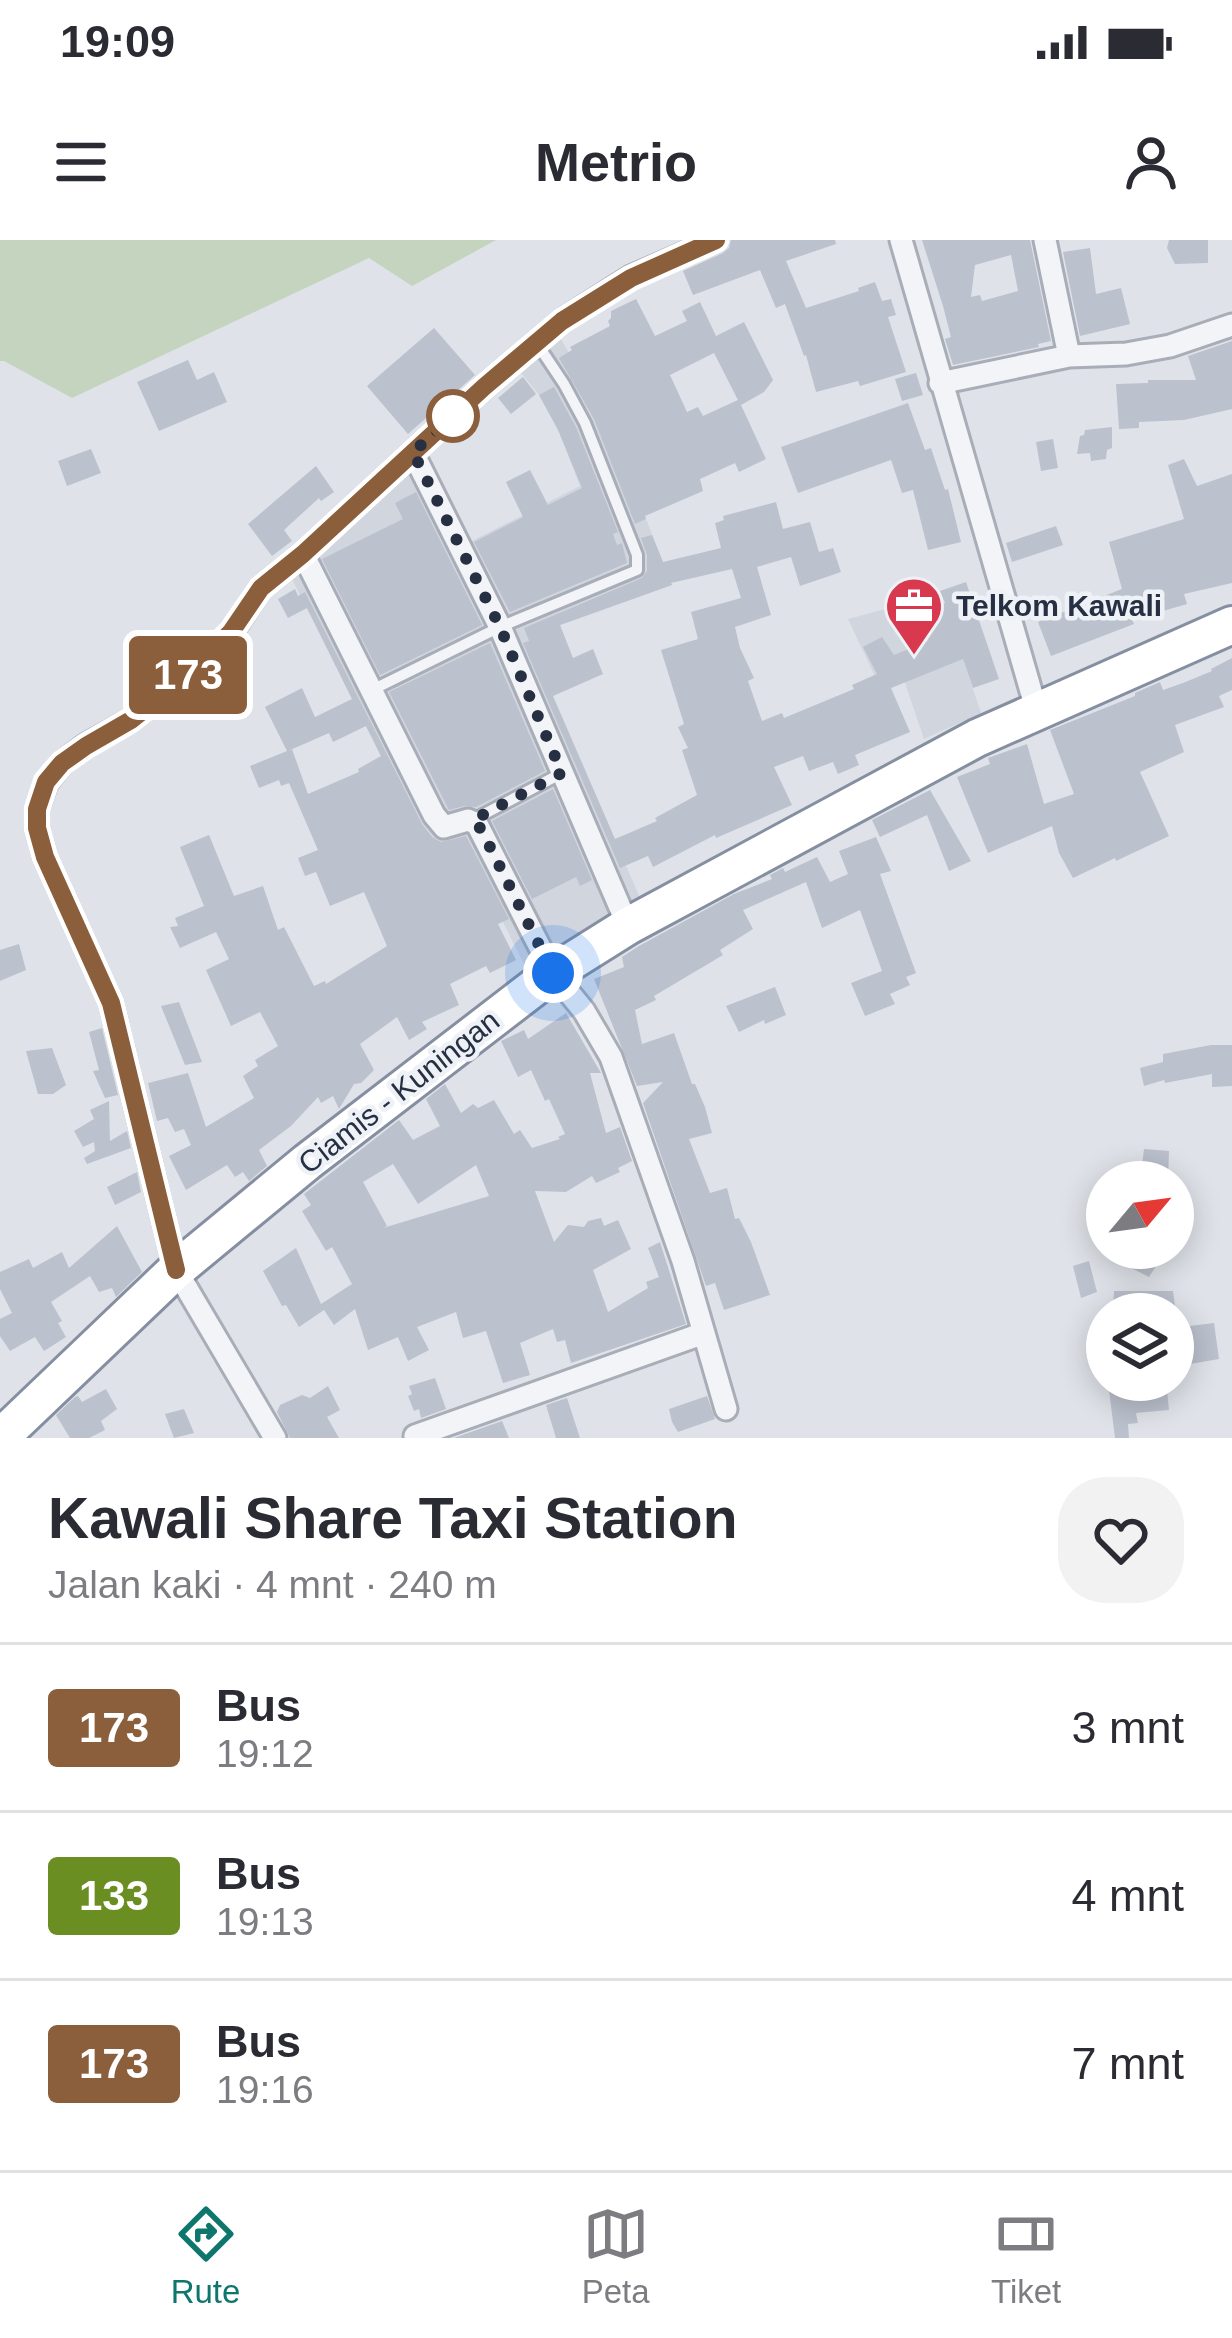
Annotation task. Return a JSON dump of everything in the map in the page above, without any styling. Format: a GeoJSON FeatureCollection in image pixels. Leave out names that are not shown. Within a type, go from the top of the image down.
{"type":"FeatureCollection","features":[{"type":"Feature","properties":{"kind":"highway","name":"Ciamis - Kuningan"},"geometry":{"type":"LineString","coordinates":[[0,1438],[176,1270],[321,1150],[553,973],[628,926],[977,738],[1232,625]]}},
{"type":"Feature","properties":{"kind":"street"},"geometry":{"type":"LineString","coordinates":[[275,1438],[176,1270],[116,1020],[45,857],[37,828],[37,809],[46,782],[62,763],[131,720],[195,669],[231,632],[261,588],[536,342],[631,278],[716,240]]}},
{"type":"Feature","properties":{"kind":"street"},"geometry":{"type":"LineString","coordinates":[[901,240],[1037,712]]}},
{"type":"Feature","properties":{"kind":"street"},"geometry":{"type":"LineString","coordinates":[[1045,240],[1070,356]]}},
{"type":"Feature","properties":{"kind":"street"},"geometry":{"type":"LineString","coordinates":[[940,383],[1070,356],[1170,346],[1232,325]]}},
{"type":"Feature","properties":{"kind":"street"},"geometry":{"type":"LineString","coordinates":[[413,452],[500,627],[628,926]]}},
{"type":"Feature","properties":{"kind":"street"},"geometry":{"type":"LineString","coordinates":[[303,554],[440,824],[450,827],[473,820],[481,829],[553,973],[584,1011],[611,1057],[683,1262],[726,1409]]}},
{"type":"Feature","properties":{"kind":"street"},"geometry":{"type":"LineString","coordinates":[[415,1436],[704,1334]]}},
{"type":"Feature","properties":{"kind":"lane"},"geometry":{"type":"LineString","coordinates":[[372,691],[500,627],[633,573],[638,563],[585,423],[536,342]]}},
{"type":"Feature","properties":{"kind":"lane"},"geometry":{"type":"LineString","coordinates":[[473,820],[562,773]]}},
{"type":"Feature","properties":{"kind":"shaded area"},"geometry":{"type":"Polygon","coordinates":[[[559,336],[604,412],[672,585],[527,637],[644,907],[531,978],[466,849],[432,858],[290,575],[421,458],[466,544],[580,486],[558,429],[518,369],[559,336]]]}},
{"type":"Feature","properties":{"kind":"shaded area","name":"Telkom Kawali"},"geometry":{"type":"Polygon","coordinates":[[[941,594],[981,713],[924,739],[904,680],[881,689],[848,619],[941,594]]]}},
{"type":"Feature","properties":{"kind":"green space"},"geometry":{"type":"Polygon","coordinates":[[[0,240],[496,240],[412,286],[369,258],[72,398],[0,361],[0,240]]]}},
{"type":"Feature","properties":{"kind":"building"},"geometry":{"type":"Polygon","coordinates":[[[731,240],[835,240],[836,244],[786,261],[806,308],[875,282],[882,301],[891,299],[896,315],[888,317],[906,372],[860,386],[858,381],[816,392],[785,304],[776,308],[760,270],[693,295],[683,271],[723,253],[731,240]]]}},
{"type":"Feature","properties":{"kind":"building"},"geometry":{"type":"Polygon","coordinates":[[[922,240],[1030,240],[1051,341],[953,365],[943,306],[922,240]],[[1011,255],[975,265],[971,297],[980,295],[982,301],[1018,291],[1011,255]]]}},
{"type":"Feature","properties":{"kind":"building"},"geometry":{"type":"Polygon","coordinates":[[[1169,240],[1208,240],[1208,263],[1175,264],[1167,248],[1169,240]]]}},
{"type":"Feature","properties":{"kind":"building"},"geometry":{"type":"Polygon","coordinates":[[[1090,248],[1096,294],[1121,288],[1130,324],[1080,336],[1063,252],[1090,248]]]}},
{"type":"Feature","properties":{"kind":"building"},"geometry":{"type":"Polygon","coordinates":[[[636,299],[655,336],[687,321],[682,311],[700,302],[716,336],[744,322],[773,380],[764,392],[741,405],[766,459],[739,472],[735,463],[700,479],[703,491],[635,524],[594,419],[559,358],[610,326],[611,311],[636,299]],[[714,353],[670,375],[687,412],[698,407],[703,416],[738,400],[714,353]]]}},
{"type":"Feature","properties":{"kind":"building"},"geometry":{"type":"Polygon","coordinates":[[[434,328],[475,375],[408,434],[367,386],[434,328]]]}},
{"type":"Feature","properties":{"kind":"building"},"geometry":{"type":"Polygon","coordinates":[[[1232,341],[1232,409],[1119,429],[1116,384],[1196,380],[1188,356],[1232,341]]]}},
{"type":"Feature","properties":{"kind":"building"},"geometry":{"type":"Polygon","coordinates":[[[188,360],[197,380],[214,372],[227,402],[159,431],[137,382],[188,360]]]}},
{"type":"Feature","properties":{"kind":"building"},"geometry":{"type":"Polygon","coordinates":[[[916,373],[923,395],[902,401],[895,379],[916,373]]]}},
{"type":"Feature","properties":{"kind":"building"},"geometry":{"type":"Polygon","coordinates":[[[523,377],[536,394],[511,414],[498,398],[523,377]]]}},
{"type":"Feature","properties":{"kind":"building"},"geometry":{"type":"Polygon","coordinates":[[[554,387],[576,427],[627,563],[510,612],[474,542],[523,517],[506,482],[530,470],[548,505],[582,488],[539,395],[554,387]]]}},
{"type":"Feature","properties":{"kind":"building"},"geometry":{"type":"Polygon","coordinates":[[[908,403],[925,450],[931,448],[948,489],[961,542],[928,550],[913,490],[902,493],[891,460],[798,493],[781,447],[908,403]]]}},
{"type":"Feature","properties":{"kind":"building"},"geometry":{"type":"Polygon","coordinates":[[[1112,427],[1112,448],[1106,459],[1091,461],[1090,453],[1077,454],[1085,430],[1112,427]]]}},
{"type":"Feature","properties":{"kind":"building"},"geometry":{"type":"Polygon","coordinates":[[[1053,439],[1058,468],[1041,471],[1036,442],[1053,439]]]}},
{"type":"Feature","properties":{"kind":"building"},"geometry":{"type":"Polygon","coordinates":[[[91,449],[101,473],[67,486],[58,461],[91,449]]]}},
{"type":"Feature","properties":{"kind":"building"},"geometry":{"type":"Polygon","coordinates":[[[1184,459],[1197,486],[1232,474],[1232,583],[1184,594],[1187,604],[1132,620],[1134,624],[1051,656],[1038,622],[1122,589],[1109,542],[1184,519],[1168,465],[1184,459]]]}},
{"type":"Feature","properties":{"kind":"building"},"geometry":{"type":"Polygon","coordinates":[[[316,466],[334,492],[319,498],[284,530],[292,541],[272,556],[248,524],[316,466]]]}},
{"type":"Feature","properties":{"kind":"building"},"geometry":{"type":"Polygon","coordinates":[[[416,492],[482,625],[380,675],[322,559],[403,519],[395,503],[416,492]]]}},
{"type":"Feature","properties":{"kind":"building"},"geometry":{"type":"Polygon","coordinates":[[[776,502],[783,529],[810,522],[819,552],[833,548],[841,572],[800,586],[791,557],[757,567],[771,615],[735,627],[754,678],[748,681],[762,721],[782,713],[784,718],[854,689],[852,685],[877,674],[863,647],[882,637],[894,655],[928,641],[917,614],[945,603],[940,591],[966,582],[999,679],[973,688],[963,659],[891,688],[910,732],[855,755],[859,765],[838,774],[833,762],[809,771],[803,756],[774,767],[792,805],[715,835],[653,867],[648,856],[620,868],[523,643],[529,641],[524,628],[642,578],[647,555],[641,538],[652,535],[663,562],[721,548],[715,523],[724,520],[723,516],[776,502]],[[732,569],[671,583],[560,625],[573,658],[593,649],[603,674],[553,696],[615,839],[657,821],[655,818],[697,795],[682,750],[688,748],[678,727],[684,724],[661,650],[698,639],[691,612],[741,598],[732,569]]]}},
{"type":"Feature","properties":{"kind":"building"},"geometry":{"type":"Polygon","coordinates":[[[1056,526],[1063,545],[1012,562],[1006,543],[1056,526]]]}},
{"type":"Feature","properties":{"kind":"building"},"geometry":{"type":"Polygon","coordinates":[[[295,589],[298,596],[305,592],[432,837],[441,842],[466,836],[509,919],[498,924],[516,960],[490,973],[486,966],[450,984],[459,1005],[422,1022],[427,1029],[409,1040],[397,1017],[360,1044],[374,1070],[354,1084],[339,1109],[333,1096],[321,1103],[318,1097],[259,1150],[267,1166],[249,1181],[243,1172],[235,1177],[227,1165],[186,1190],[169,1156],[191,1145],[184,1129],[175,1132],[168,1118],[157,1121],[148,1083],[188,1073],[206,1127],[254,1098],[243,1076],[258,1066],[255,1060],[278,1046],[260,1012],[231,1026],[206,970],[229,959],[216,932],[180,948],[170,927],[178,926],[175,918],[204,906],[180,847],[209,835],[234,896],[263,886],[278,930],[284,927],[314,986],[326,984],[387,946],[364,892],[330,906],[316,872],[305,876],[298,858],[318,850],[289,783],[281,786],[279,780],[259,788],[250,766],[287,751],[265,707],[302,688],[315,717],[352,699],[307,608],[288,618],[278,599],[295,589]],[[366,726],[333,742],[329,733],[292,749],[308,794],[359,772],[381,756],[366,726]]]}},
{"type":"Feature","properties":{"kind":"building"},"geometry":{"type":"Polygon","coordinates":[[[490,643],[545,771],[476,807],[449,810],[389,692],[490,643]]]}},
{"type":"Feature","properties":{"kind":"building"},"geometry":{"type":"Polygon","coordinates":[[[1232,658],[1232,690],[1219,696],[1224,707],[1175,725],[1184,752],[1140,772],[1169,836],[1073,878],[1059,853],[1052,826],[988,853],[957,777],[990,764],[988,758],[1027,744],[1044,804],[1074,794],[1050,730],[1160,682],[1163,690],[1183,683],[1232,658]]]}},
{"type":"Feature","properties":{"kind":"building"},"geometry":{"type":"Polygon","coordinates":[[[553,789],[592,880],[580,886],[576,877],[532,899],[492,821],[553,789]]]}},
{"type":"Feature","properties":{"kind":"building"},"geometry":{"type":"Polygon","coordinates":[[[930,790],[971,861],[949,871],[927,815],[880,837],[872,820],[930,790]]]}},
{"type":"Feature","properties":{"kind":"building"},"geometry":{"type":"Polygon","coordinates":[[[876,837],[891,871],[880,874],[916,973],[906,977],[910,985],[890,994],[895,1004],[865,1016],[851,983],[882,971],[860,910],[822,928],[806,882],[743,910],[753,929],[720,950],[723,955],[635,1010],[642,1044],[674,1033],[712,1133],[689,1139],[710,1193],[727,1188],[735,1219],[739,1218],[751,1242],[770,1295],[724,1310],[715,1283],[706,1286],[643,1103],[663,1082],[637,1086],[594,979],[624,967],[622,957],[639,946],[734,894],[772,879],[770,875],[783,868],[785,872],[817,857],[830,882],[848,874],[839,851],[876,837]]]}},
{"type":"Feature","properties":{"kind":"building"},"geometry":{"type":"Polygon","coordinates":[[[19,944],[26,970],[0,981],[0,950],[19,944]]]}},
{"type":"Feature","properties":{"kind":"building"},"geometry":{"type":"Polygon","coordinates":[[[775,987],[786,1015],[739,1032],[726,1006],[775,987]]]}},
{"type":"Feature","properties":{"kind":"building"},"geometry":{"type":"Polygon","coordinates":[[[179,1002],[202,1062],[185,1065],[161,1006],[179,1002]]]}},
{"type":"Feature","properties":{"kind":"building"},"geometry":{"type":"Polygon","coordinates":[[[566,1013],[601,1073],[590,1073],[606,1133],[620,1127],[632,1161],[596,1183],[592,1176],[566,1192],[535,1191],[554,1242],[568,1225],[584,1227],[601,1218],[604,1226],[618,1220],[631,1249],[593,1270],[608,1312],[659,1277],[648,1248],[660,1242],[686,1324],[571,1363],[565,1340],[557,1342],[553,1329],[520,1343],[530,1375],[503,1383],[486,1331],[463,1338],[456,1312],[417,1327],[429,1350],[408,1361],[398,1337],[368,1350],[355,1309],[334,1325],[324,1310],[299,1327],[263,1271],[296,1248],[321,1304],[352,1284],[332,1247],[326,1251],[302,1211],[311,1205],[304,1194],[399,1120],[413,1140],[440,1126],[426,1099],[445,1084],[461,1113],[473,1104],[478,1108],[494,1100],[514,1134],[520,1130],[532,1148],[565,1134],[531,1070],[518,1077],[501,1041],[524,1030],[528,1039],[566,1013]],[[393,1164],[363,1182],[387,1226],[383,1228],[489,1196],[476,1165],[418,1204],[393,1164]]]}},
{"type":"Feature","properties":{"kind":"building"},"geometry":{"type":"Polygon","coordinates":[[[102,1028],[118,1095],[105,1098],[93,1071],[99,1070],[89,1032],[102,1028]]]}},
{"type":"Feature","properties":{"kind":"building"},"geometry":{"type":"Polygon","coordinates":[[[1232,1045],[1232,1086],[1212,1087],[1212,1074],[1144,1086],[1140,1068],[1163,1062],[1163,1054],[1232,1045]]]}},
{"type":"Feature","properties":{"kind":"building"},"geometry":{"type":"Polygon","coordinates":[[[52,1048],[66,1085],[53,1094],[38,1094],[26,1051],[52,1048]]]}},
{"type":"Feature","properties":{"kind":"building"},"geometry":{"type":"Polygon","coordinates":[[[109,1101],[110,1141],[127,1131],[131,1148],[87,1164],[84,1158],[95,1151],[94,1142],[83,1147],[74,1131],[94,1119],[90,1110],[109,1101]]]}},
{"type":"Feature","properties":{"kind":"building"},"geometry":{"type":"Polygon","coordinates":[[[1144,1149],[1169,1151],[1169,1161],[1143,1161],[1144,1149]]]}},
{"type":"Feature","properties":{"kind":"building"},"geometry":{"type":"Polygon","coordinates":[[[137,1172],[141,1192],[115,1205],[107,1187],[137,1172]]]}},
{"type":"Feature","properties":{"kind":"building"},"geometry":{"type":"Polygon","coordinates":[[[117,1226],[142,1272],[116,1297],[112,1288],[99,1292],[90,1276],[51,1302],[66,1337],[44,1351],[35,1337],[10,1351],[0,1336],[0,1319],[12,1313],[0,1289],[0,1272],[29,1259],[33,1268],[62,1252],[69,1268],[117,1226]]]}},
{"type":"Feature","properties":{"kind":"building"},"geometry":{"type":"Polygon","coordinates":[[[1086,1262],[1097,1292],[1081,1298],[1073,1266],[1086,1262]]]}},
{"type":"Feature","properties":{"kind":"building"},"geometry":{"type":"Polygon","coordinates":[[[1173,1291],[1173,1293],[1114,1293],[1173,1291]]]}},
{"type":"Feature","properties":{"kind":"building"},"geometry":{"type":"Polygon","coordinates":[[[1214,1323],[1219,1359],[1194,1363],[1194,1325],[1214,1323]]]}},
{"type":"Feature","properties":{"kind":"building"},"geometry":{"type":"Polygon","coordinates":[[[435,1378],[446,1409],[421,1418],[408,1396],[412,1394],[409,1386],[435,1378]]]}},
{"type":"Feature","properties":{"kind":"building"},"geometry":{"type":"Polygon","coordinates":[[[328,1386],[340,1410],[327,1417],[339,1438],[290,1438],[277,1412],[280,1405],[302,1395],[310,1398],[328,1386]]]}},
{"type":"Feature","properties":{"kind":"building"},"geometry":{"type":"Polygon","coordinates":[[[106,1389],[117,1409],[101,1421],[105,1430],[89,1438],[70,1438],[56,1415],[75,1397],[82,1402],[106,1389]]]}},
{"type":"Feature","properties":{"kind":"building"},"geometry":{"type":"Polygon","coordinates":[[[707,1396],[715,1419],[678,1432],[669,1409],[707,1396]]]}},
{"type":"Feature","properties":{"kind":"building"},"geometry":{"type":"Polygon","coordinates":[[[567,1398],[580,1438],[556,1438],[546,1405],[567,1398]]]}},
{"type":"Feature","properties":{"kind":"building"},"geometry":{"type":"Polygon","coordinates":[[[1110,1401],[1168,1401],[1169,1410],[1136,1413],[1138,1423],[1128,1424],[1129,1438],[1115,1438],[1110,1401]]]}},
{"type":"Feature","properties":{"kind":"building"},"geometry":{"type":"Polygon","coordinates":[[[184,1409],[194,1433],[174,1438],[165,1414],[184,1409]]]}},
{"type":"Feature","properties":{"kind":"building"},"geometry":{"type":"Polygon","coordinates":[[[502,1421],[509,1438],[454,1438],[502,1421]]]}},
{"type":"Feature","properties":{"kind":"bus line","name":"173"},"geometry":{"type":"LineString","coordinates":[[176,1270],[111,1003],[45,857],[37,828],[37,809],[46,782],[62,763],[131,720],[195,669],[231,632],[261,588],[562,321],[631,278],[716,240]]}},
{"type":"Feature","properties":{"kind":"place","name":"Telkom Kawali"},"geometry":{"type":"Point","coordinates":[914,657]}},
{"type":"Feature","properties":{"kind":"route"},"geometry":{"type":"LineString","coordinates":[[453,416],[461,409],[413,452],[500,627],[562,773],[473,820],[553,973]]}}]}
